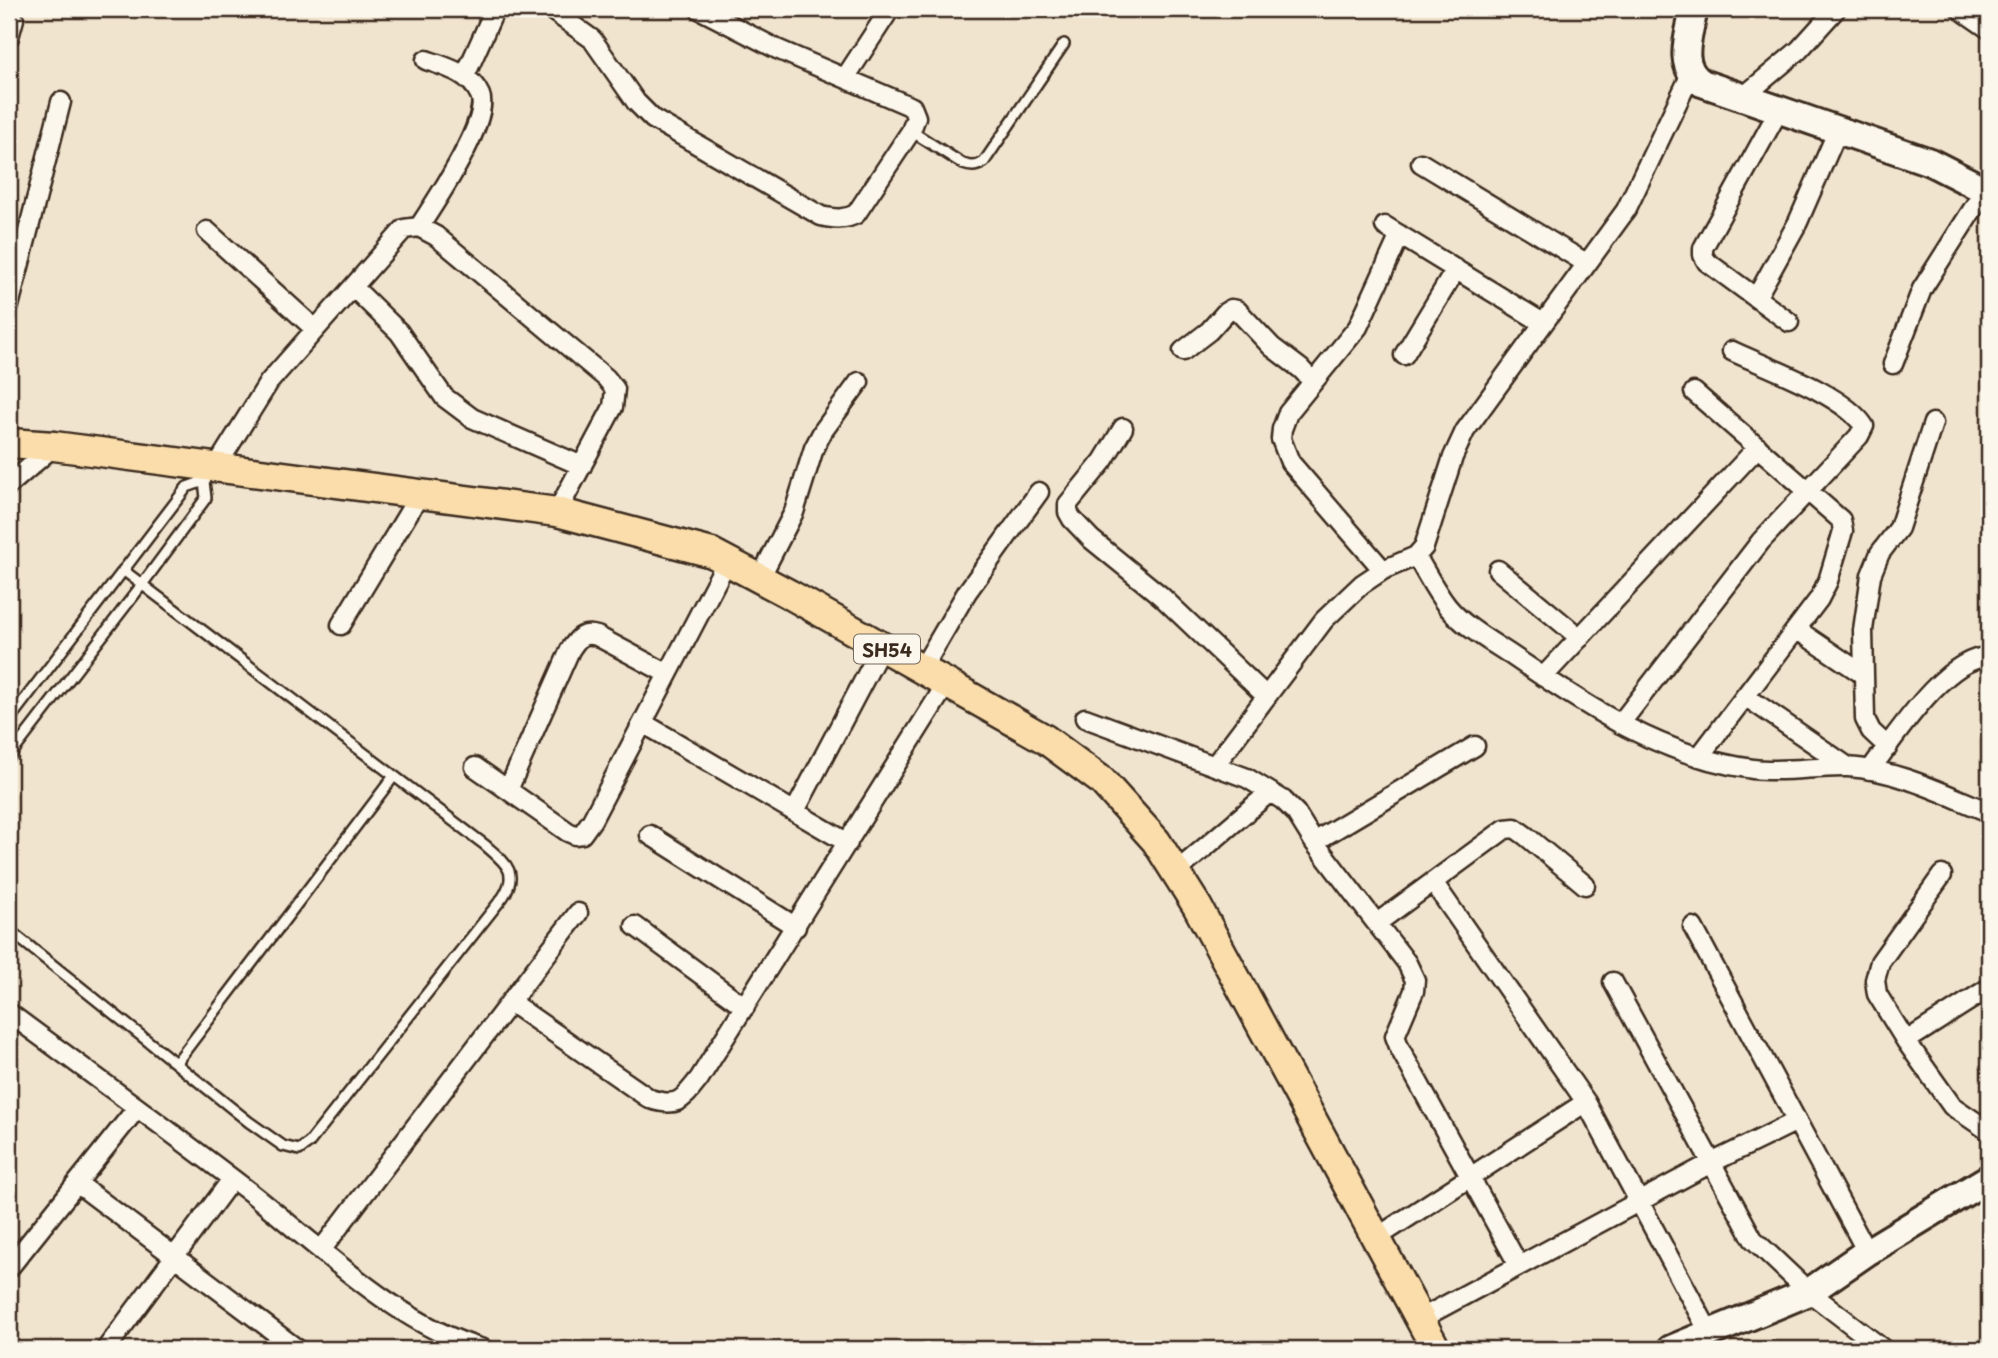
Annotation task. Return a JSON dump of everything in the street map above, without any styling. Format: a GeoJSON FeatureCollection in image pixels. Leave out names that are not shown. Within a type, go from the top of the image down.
{"type":"FeatureCollection","features":[{"type":"Feature","properties":{"kind":"main road","name":"SH54"},"geometry":{"type":"LineString","coordinates":[[9,443],[54,446],[210,474],[420,494],[557,512],[712,553],[1045,739],[1102,781],[1156,841],[1176,872],[1197,906],[1436,1349]]}},
{"type":"Feature","properties":{"kind":"street"},"geometry":{"type":"LineString","coordinates":[[465,76],[495,9]]}},
{"type":"Feature","properties":{"kind":"street"},"geometry":{"type":"LineString","coordinates":[[550,9],[592,38],[636,102],[653,119],[821,216],[832,219],[849,218],[856,214],[911,131],[916,117],[912,107],[777,49],[699,9]]}},
{"type":"Feature","properties":{"kind":"street"},"geometry":{"type":"LineString","coordinates":[[845,78],[890,9]]}},
{"type":"Feature","properties":{"kind":"street"},"geometry":{"type":"LineString","coordinates":[[1215,765],[1324,620],[1362,584],[1383,570],[1416,556],[1424,547],[1453,457],[1465,431],[1626,210],[1690,76],[1686,61],[1693,9]]}},
{"type":"Feature","properties":{"kind":"street"},"geometry":{"type":"LineString","coordinates":[[1743,97],[1799,50],[1836,9]]}},
{"type":"Feature","properties":{"kind":"street"},"geometry":{"type":"LineString","coordinates":[[1960,9],[1989,29]]}},
{"type":"Feature","properties":{"kind":"street"},"geometry":{"type":"LineString","coordinates":[[9,37],[14,19]]}},
{"type":"Feature","properties":{"kind":"street"},"geometry":{"type":"LineString","coordinates":[[419,227],[442,192],[477,126],[482,101],[479,92],[465,76],[426,60]]}},
{"type":"Feature","properties":{"kind":"street"},"geometry":{"type":"LineString","coordinates":[[1690,76],[1702,83],[1930,162],[1987,191],[1922,289],[1893,365]]}},
{"type":"Feature","properties":{"kind":"street"},"geometry":{"type":"LineString","coordinates":[[9,306],[61,102]]}},
{"type":"Feature","properties":{"kind":"street"},"geometry":{"type":"LineString","coordinates":[[1779,110],[1703,248],[1703,255],[1707,262],[1789,322]]}},
{"type":"Feature","properties":{"kind":"street"},"geometry":{"type":"LineString","coordinates":[[1756,298],[1798,222],[1838,130]]}},
{"type":"Feature","properties":{"kind":"street"},"geometry":{"type":"LineString","coordinates":[[1421,163],[1586,263]]}},
{"type":"Feature","properties":{"kind":"street"},"geometry":{"type":"LineString","coordinates":[[210,474],[269,382],[404,229],[419,227],[436,236],[606,378],[615,389],[613,407],[557,512]]}},
{"type":"Feature","properties":{"kind":"street"},"geometry":{"type":"LineString","coordinates":[[1383,570],[1290,462],[1284,450],[1282,429],[1288,413],[1359,327],[1392,230],[1543,323]]}},
{"type":"Feature","properties":{"kind":"street"},"geometry":{"type":"LineString","coordinates":[[207,231],[315,329]]}},
{"type":"Feature","properties":{"kind":"street"},"geometry":{"type":"LineString","coordinates":[[1404,355],[1456,270]]}},
{"type":"Feature","properties":{"kind":"street"},"geometry":{"type":"LineString","coordinates":[[353,287],[399,332],[443,397],[472,418],[582,466]]}},
{"type":"Feature","properties":{"kind":"street"},"geometry":{"type":"LineString","coordinates":[[1184,351],[1209,331],[1226,312],[1237,310],[1272,347],[1313,382]]}},
{"type":"Feature","properties":{"kind":"street"},"geometry":{"type":"LineString","coordinates":[[1620,724],[1761,541],[1859,436],[1864,426],[1859,418],[1832,398],[1732,351]]}},
{"type":"Feature","properties":{"kind":"street"},"geometry":{"type":"LineString","coordinates":[[760,578],[794,512],[814,447],[859,382]]}},
{"type":"Feature","properties":{"kind":"street"},"geometry":{"type":"LineString","coordinates":[[1694,392],[1809,490],[1841,520],[1843,531],[1828,581],[1819,599],[1699,757]]}},
{"type":"Feature","properties":{"kind":"street"},"geometry":{"type":"LineString","coordinates":[[1888,747],[1871,731],[1865,719],[1863,630],[1871,575],[1880,553],[1899,528],[1933,423]]}},
{"type":"Feature","properties":{"kind":"street"},"geometry":{"type":"LineString","coordinates":[[1123,428],[1103,461],[1068,504],[1068,512],[1091,538],[1161,596],[1266,696]]}},
{"type":"Feature","properties":{"kind":"street"},"geometry":{"type":"LineString","coordinates":[[9,485],[54,446]]}},
{"type":"Feature","properties":{"kind":"street"},"geometry":{"type":"LineString","coordinates":[[1543,677],[1758,447]]}},
{"type":"Feature","properties":{"kind":"street"},"geometry":{"type":"LineString","coordinates":[[922,669],[967,592],[1039,492]]}},
{"type":"Feature","properties":{"kind":"street"},"geometry":{"type":"LineString","coordinates":[[341,625],[420,494]]}},
{"type":"Feature","properties":{"kind":"street"},"geometry":{"type":"LineString","coordinates":[[1416,556],[1448,607],[1470,627],[1586,706],[1668,746],[1699,757],[1751,769],[1777,771],[1848,767],[1892,773],[1989,812]]}},
{"type":"Feature","properties":{"kind":"street"},"geometry":{"type":"LineString","coordinates":[[475,767],[568,832],[582,834],[592,820],[727,561]]}},
{"type":"Feature","properties":{"kind":"street"},"geometry":{"type":"LineString","coordinates":[[1498,570],[1580,638]]}},
{"type":"Feature","properties":{"kind":"street"},"geometry":{"type":"LineString","coordinates":[[1796,629],[1864,675]]}},
{"type":"Feature","properties":{"kind":"street"},"geometry":{"type":"LineString","coordinates":[[508,790],[570,650],[582,635],[597,636],[668,674]]}},
{"type":"Feature","properties":{"kind":"street"},"geometry":{"type":"LineString","coordinates":[[794,811],[882,646]]}},
{"type":"Feature","properties":{"kind":"street"},"geometry":{"type":"LineString","coordinates":[[1870,770],[1942,678],[1962,664],[1978,657],[1989,657]]}},
{"type":"Feature","properties":{"kind":"street"},"geometry":{"type":"LineString","coordinates":[[510,1002],[650,1099],[667,1105],[683,1099],[699,1079],[796,927],[947,683]]}},
{"type":"Feature","properties":{"kind":"street"},"geometry":{"type":"LineString","coordinates":[[1745,696],[1848,767]]}},
{"type":"Feature","properties":{"kind":"street"},"geometry":{"type":"LineString","coordinates":[[1085,718],[1247,778],[1283,800],[1296,813],[1314,842],[1407,963],[1415,980],[1414,991],[1395,1036],[1519,1266]]}},
{"type":"Feature","properties":{"kind":"street"},"geometry":{"type":"LineString","coordinates":[[643,723],[848,843]]}},
{"type":"Feature","properties":{"kind":"street"},"geometry":{"type":"LineString","coordinates":[[1314,842],[1475,746]]}},
{"type":"Feature","properties":{"kind":"street"},"geometry":{"type":"LineString","coordinates":[[1176,872],[1270,792]]}},
{"type":"Feature","properties":{"kind":"street"},"geometry":{"type":"LineString","coordinates":[[1377,923],[1505,829],[1515,828],[1585,886]]}},
{"type":"Feature","properties":{"kind":"street"},"geometry":{"type":"LineString","coordinates":[[650,835],[796,927]]}},
{"type":"Feature","properties":{"kind":"street"},"geometry":{"type":"LineString","coordinates":[[1942,874],[1880,962],[1875,980],[1877,993],[1906,1041],[1952,1106],[1989,1131]]}},
{"type":"Feature","properties":{"kind":"street"},"geometry":{"type":"LineString","coordinates":[[1433,882],[1586,1102],[1710,1334]]}},
{"type":"Feature","properties":{"kind":"street"},"geometry":{"type":"LineString","coordinates":[[321,1249],[578,913]]}},
{"type":"Feature","properties":{"kind":"street"},"geometry":{"type":"LineString","coordinates":[[635,926],[745,1007]]}},
{"type":"Feature","properties":{"kind":"street"},"geometry":{"type":"LineString","coordinates":[[1693,927],[1867,1252]]}},
{"type":"Feature","properties":{"kind":"street"},"geometry":{"type":"LineString","coordinates":[[1613,982],[1753,1238],[1809,1292],[1883,1349]]}},
{"type":"Feature","properties":{"kind":"street"},"geometry":{"type":"LineString","coordinates":[[1906,1041],[1989,988]]}},
{"type":"Feature","properties":{"kind":"street"},"geometry":{"type":"LineString","coordinates":[[9,1013],[232,1179],[384,1299],[430,1327],[483,1349]]}},
{"type":"Feature","properties":{"kind":"street"},"geometry":{"type":"LineString","coordinates":[[1376,1238],[1586,1102]]}},
{"type":"Feature","properties":{"kind":"street"},"geometry":{"type":"LineString","coordinates":[[9,1268],[137,1108]]}},
{"type":"Feature","properties":{"kind":"street"},"geometry":{"type":"LineString","coordinates":[[1420,1319],[1711,1163],[1797,1121]]}},
{"type":"Feature","properties":{"kind":"street"},"geometry":{"type":"LineString","coordinates":[[1671,1349],[1809,1292],[1867,1252],[1989,1178]]}},
{"type":"Feature","properties":{"kind":"street"},"geometry":{"type":"LineString","coordinates":[[106,1349],[232,1179]]}},
{"type":"Feature","properties":{"kind":"street"},"geometry":{"type":"LineString","coordinates":[[77,1183],[297,1349]]}},
{"type":"Feature","properties":{"kind":"lane"},"geometry":{"type":"LineString","coordinates":[[911,131],[963,163],[971,167],[978,166],[984,162],[1065,44]]}},
{"type":"Feature","properties":{"kind":"lane"},"geometry":{"type":"LineString","coordinates":[[9,720],[187,487],[210,474]]}},
{"type":"Feature","properties":{"kind":"lane"},"geometry":{"type":"LineString","coordinates":[[9,757],[206,498],[210,474]]}},
{"type":"Feature","properties":{"kind":"lane"},"geometry":{"type":"LineString","coordinates":[[9,930],[283,1146],[292,1149],[304,1148],[503,897],[511,883],[511,873],[506,864],[485,845],[122,570]]}},
{"type":"Feature","properties":{"kind":"lane"},"geometry":{"type":"LineString","coordinates":[[176,1063],[394,776]]}}]}
